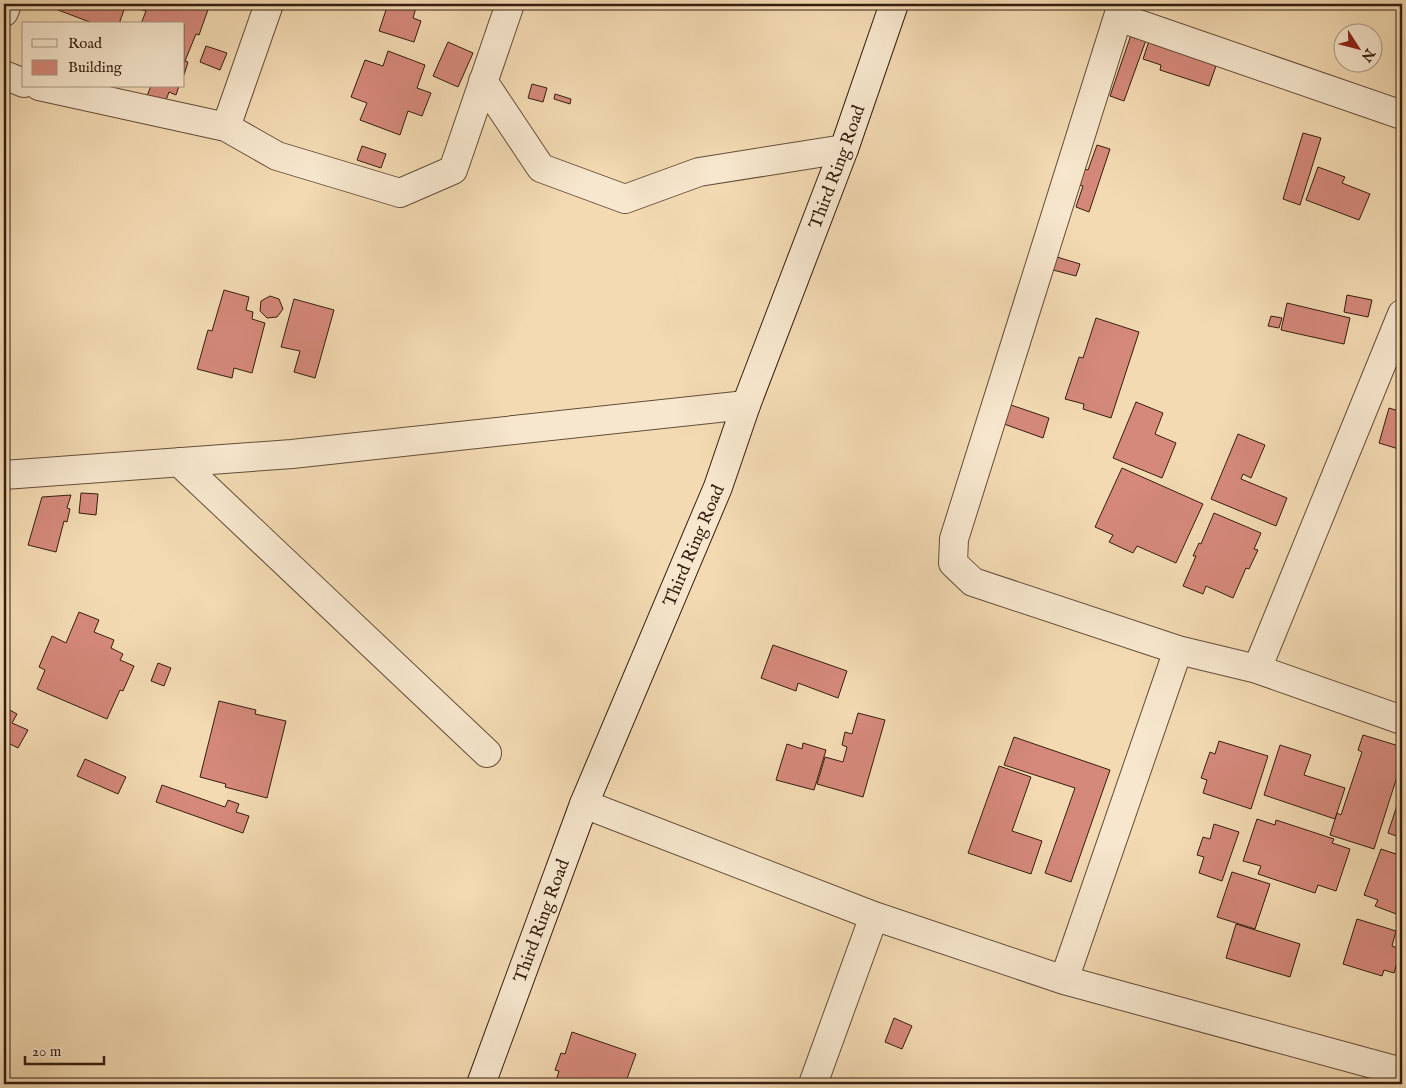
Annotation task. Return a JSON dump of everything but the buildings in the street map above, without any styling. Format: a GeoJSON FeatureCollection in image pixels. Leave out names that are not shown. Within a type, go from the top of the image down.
{"type":"FeatureCollection","features":[{"type":"Feature","properties":{"kind":"street"},"geometry":{"type":"LineString","coordinates":[[4,12],[7,4]]}},
{"type":"Feature","properties":{"kind":"street"},"geometry":{"type":"LineString","coordinates":[[226,127],[269,4]]}},
{"type":"Feature","properties":{"kind":"street"},"geometry":{"type":"LineString","coordinates":[[48,88],[226,127],[277,156],[400,193],[452,170],[510,4]]}},
{"type":"Feature","properties":{"kind":"street","name":"Third Ring Road"},"geometry":{"type":"LineString","coordinates":[[481,1084],[584,804],[718,487],[746,405],[844,149],[894,4]]}},
{"type":"Feature","properties":{"kind":"street"},"geometry":{"type":"LineString","coordinates":[[1402,115],[1120,10],[954,539],[952,562],[973,582],[1178,650],[1257,669],[1402,720]]}},
{"type":"Feature","properties":{"kind":"street"},"geometry":{"type":"LineString","coordinates":[[4,74],[22,82]]}},
{"type":"Feature","properties":{"kind":"street"},"geometry":{"type":"LineString","coordinates":[[484,81],[541,168],[625,199],[699,172],[844,149]]}},
{"type":"Feature","properties":{"kind":"street"},"geometry":{"type":"LineString","coordinates":[[1257,669],[1402,314]]}},
{"type":"Feature","properties":{"kind":"street"},"geometry":{"type":"LineString","coordinates":[[4,475],[292,454],[746,405]]}},
{"type":"Feature","properties":{"kind":"street"},"geometry":{"type":"LineString","coordinates":[[179,462],[488,753]]}},
{"type":"Feature","properties":{"kind":"street"},"geometry":{"type":"LineString","coordinates":[[1064,980],[1178,650]]}},
{"type":"Feature","properties":{"kind":"street"},"geometry":{"type":"LineString","coordinates":[[584,804],[874,916],[1064,980],[1402,1072]]}},
{"type":"Feature","properties":{"kind":"street"},"geometry":{"type":"LineString","coordinates":[[813,1084],[874,916]]}}]}
